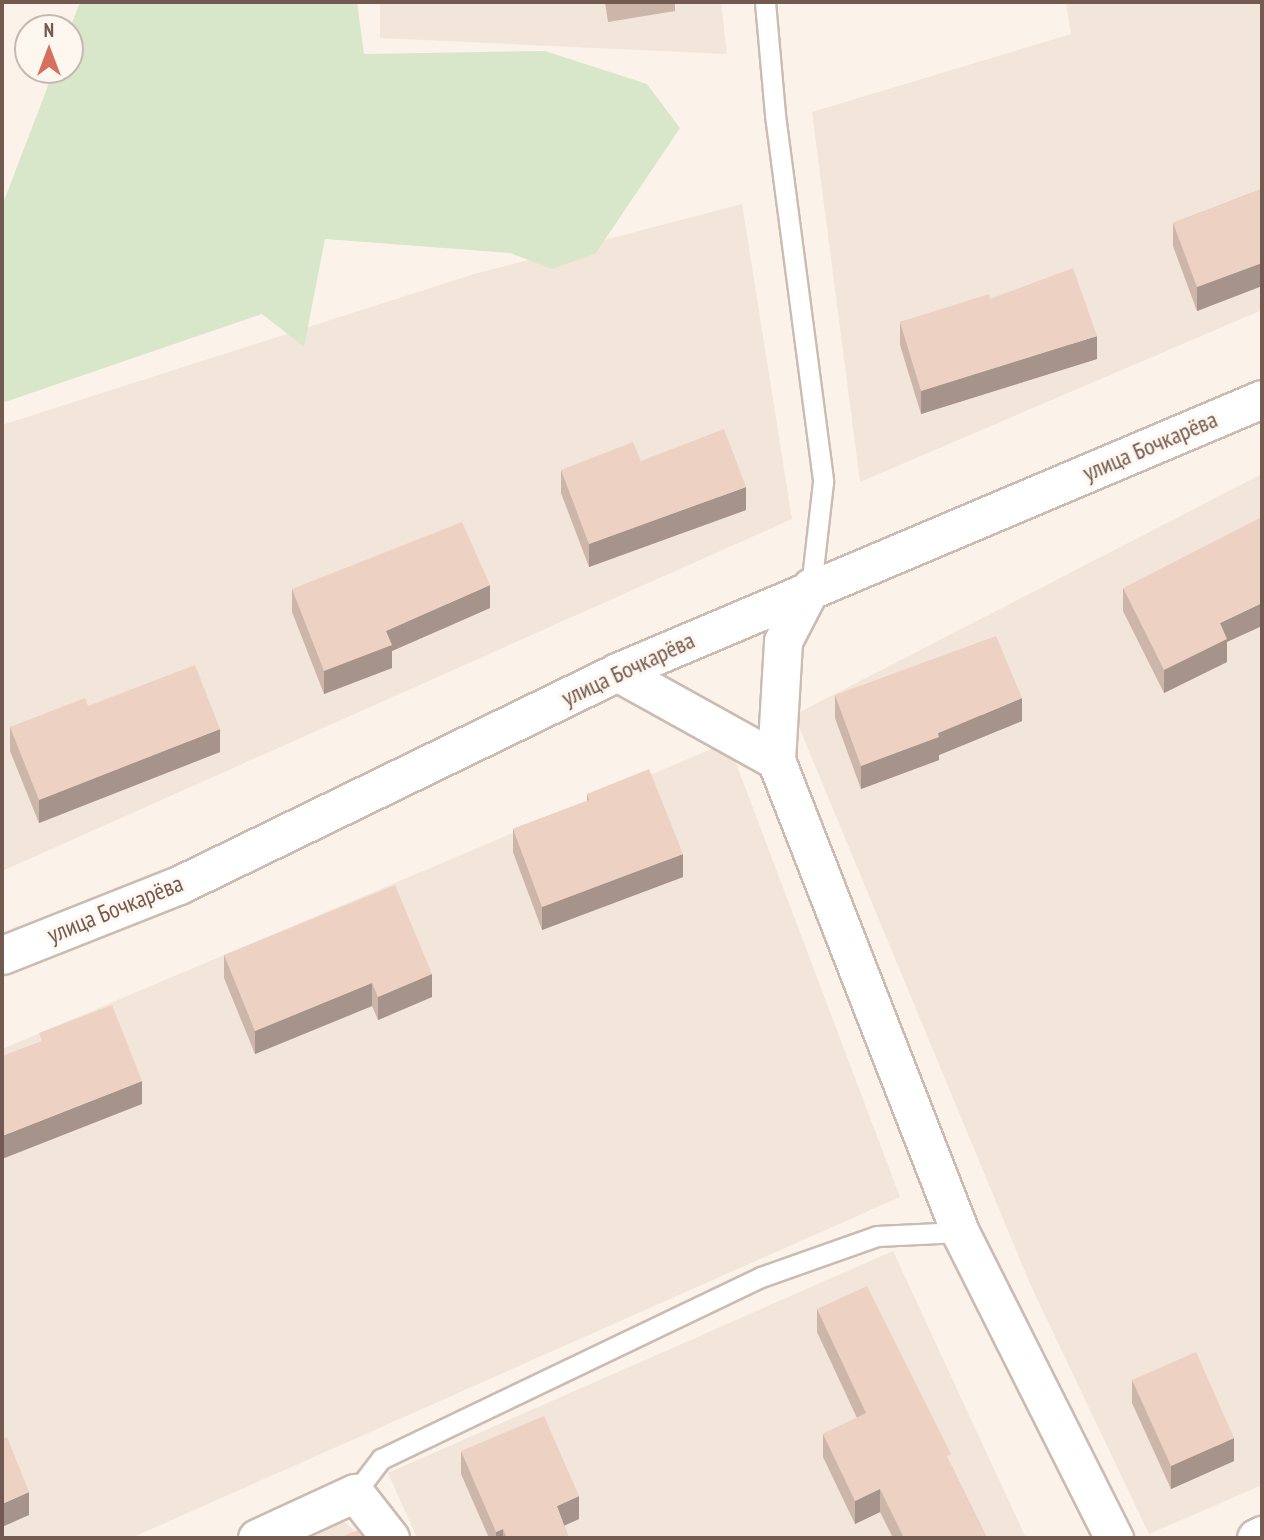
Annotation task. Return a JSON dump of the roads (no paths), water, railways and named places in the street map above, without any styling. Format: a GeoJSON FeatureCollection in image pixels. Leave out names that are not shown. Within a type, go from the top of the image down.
{"type":"FeatureCollection","features":[{"type":"Feature","properties":{"kind":"street","name":"улица Бочкарёва"},"geometry":{"type":"LineString","coordinates":[[2,955],[179,885],[617,672],[811,587],[1262,399]]}},
{"type":"Feature","properties":{"kind":"street"},"geometry":{"type":"LineString","coordinates":[[811,587],[783,641],[776,760],[960,1232],[1114,1538]]}},
{"type":"Feature","properties":{"kind":"street"},"geometry":{"type":"LineString","coordinates":[[617,672],[776,760]]}},
{"type":"Feature","properties":{"kind":"street"},"geometry":{"type":"LineString","coordinates":[[257,1538],[355,1493],[390,1538]]}},
{"type":"Feature","properties":{"kind":"street"},"geometry":{"type":"LineString","coordinates":[[1256,1538],[1262,1535]]}},
{"type":"Feature","properties":{"kind":"lane"},"geometry":{"type":"LineString","coordinates":[[765,2],[775,115],[823,482],[811,587]]}},
{"type":"Feature","properties":{"kind":"lane"},"geometry":{"type":"LineString","coordinates":[[355,1493],[381,1459],[761,1277],[877,1236],[960,1232]]}}]}
